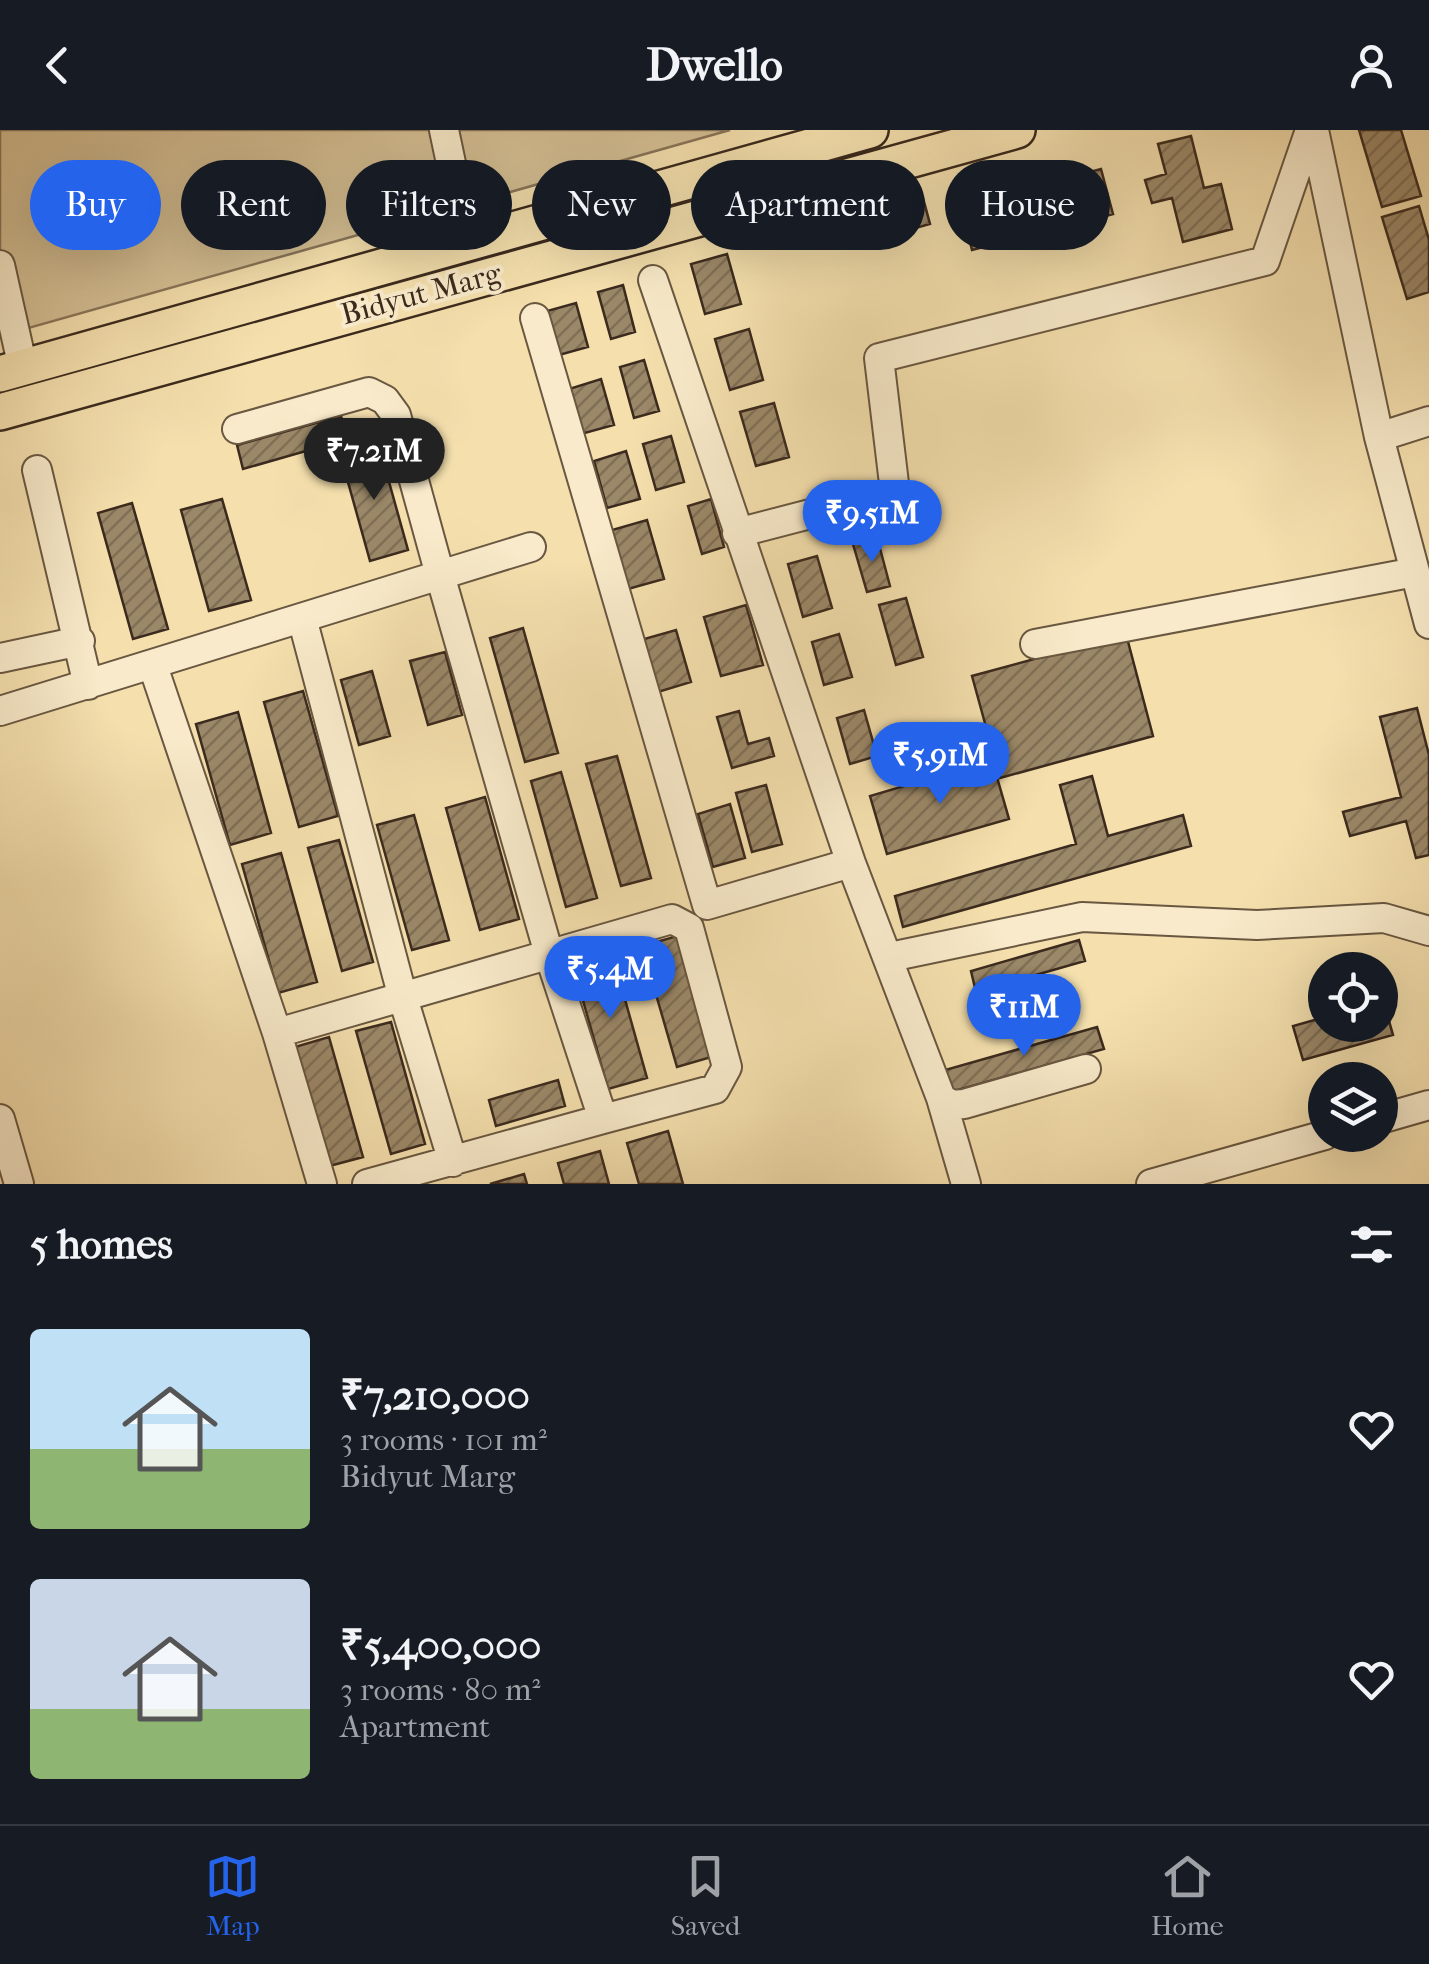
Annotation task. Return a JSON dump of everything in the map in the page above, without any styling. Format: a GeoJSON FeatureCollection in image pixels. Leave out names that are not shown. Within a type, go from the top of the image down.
{"type":"FeatureCollection","features":[{"type":"Feature","properties":{"kind":"main road","name":"Bidyut Marg"},"geometry":{"type":"LineString","coordinates":[[512,232],[870,130]]}},
{"type":"Feature","properties":{"kind":"main road","name":"Bidyut Marg"},"geometry":{"type":"LineString","coordinates":[[0,412],[1017,130]]}},
{"type":"Feature","properties":{"kind":"main road","name":"Bidyut Marg"},"geometry":{"type":"LineString","coordinates":[[11,371],[446,250]]}},
{"type":"Feature","properties":{"kind":"lane"},"geometry":{"type":"LineString","coordinates":[[444,130],[450,160]]}},
{"type":"Feature","properties":{"kind":"lane"},"geometry":{"type":"LineString","coordinates":[[1312,130],[1379,438],[1429,624]]}},
{"type":"Feature","properties":{"kind":"lane"},"geometry":{"type":"LineString","coordinates":[[737,533],[894,492],[879,358],[1265,261],[1312,130]]}},
{"type":"Feature","properties":{"kind":"lane"},"geometry":{"type":"LineString","coordinates":[[0,265],[11,371]]}},
{"type":"Feature","properties":{"kind":"lane"},"geometry":{"type":"LineString","coordinates":[[653,280],[850,863],[942,1098],[966,1184]]}},
{"type":"Feature","properties":{"kind":"lane"},"geometry":{"type":"LineString","coordinates":[[535,318],[707,905],[850,863]]}},
{"type":"Feature","properties":{"kind":"lane"},"geometry":{"type":"LineString","coordinates":[[237,428],[369,392],[385,400],[396,415],[549,954],[603,1119]]}},
{"type":"Feature","properties":{"kind":"lane"},"geometry":{"type":"LineString","coordinates":[[1379,438],[1429,421]]}},
{"type":"Feature","properties":{"kind":"lane"},"geometry":{"type":"LineString","coordinates":[[37,470],[88,684]]}},
{"type":"Feature","properties":{"kind":"lane"},"geometry":{"type":"LineString","coordinates":[[0,710],[531,547]]}},
{"type":"Feature","properties":{"kind":"lane"},"geometry":{"type":"LineString","coordinates":[[1035,644],[1415,572]]}},
{"type":"Feature","properties":{"kind":"lane"},"geometry":{"type":"LineString","coordinates":[[302,618],[403,998],[454,1162]]}},
{"type":"Feature","properties":{"kind":"lane"},"geometry":{"type":"LineString","coordinates":[[0,658],[80,642]]}},
{"type":"Feature","properties":{"kind":"lane"},"geometry":{"type":"LineString","coordinates":[[153,666],[277,1033],[322,1184]]}},
{"type":"Feature","properties":{"kind":"lane"},"geometry":{"type":"LineString","coordinates":[[890,957],[1032,924],[1097,916],[1257,925],[1384,918],[1429,931]]}},
{"type":"Feature","properties":{"kind":"lane"},"geometry":{"type":"LineString","coordinates":[[277,1033],[672,919],[689,928],[728,1067],[715,1090],[367,1184]]}},
{"type":"Feature","properties":{"kind":"lane"},"geometry":{"type":"LineString","coordinates":[[942,1098],[951,1105],[964,1104],[1086,1069]]}},
{"type":"Feature","properties":{"kind":"lane"},"geometry":{"type":"LineString","coordinates":[[1398,1114],[1429,1105]]}},
{"type":"Feature","properties":{"kind":"lane"},"geometry":{"type":"LineString","coordinates":[[0,1118],[19,1184]]}},
{"type":"Feature","properties":{"kind":"lane"},"geometry":{"type":"LineString","coordinates":[[1151,1184],[1308,1140]]}},
{"type":"Feature","properties":{"kind":"shaded area"},"geometry":{"type":"Polygon","coordinates":[[[0,130],[730,130],[624,160],[532,160],[532,186],[512,192],[512,160],[346,160],[346,238],[326,244],[326,160],[181,160],[181,250],[305,250],[0,336],[0,130]]]}},
{"type":"Feature","properties":{"kind":"building"},"geometry":{"type":"Polygon","coordinates":[[[1359,130],[1401,130],[1421,196],[1382,207],[1359,130]]]}},
{"type":"Feature","properties":{"kind":"building"},"geometry":{"type":"Polygon","coordinates":[[[1191,136],[1204,188],[1221,184],[1232,229],[1183,242],[1172,198],[1152,203],[1145,180],[1166,174],[1158,144],[1191,136]]]}},
{"type":"Feature","properties":{"kind":"building"},"geometry":{"type":"Polygon","coordinates":[[[1419,206],[1429,240],[1429,292],[1407,299],[1382,217],[1419,206]]]}},
{"type":"Feature","properties":{"kind":"building"},"geometry":{"type":"Polygon","coordinates":[[[727,254],[741,304],[705,314],[691,264],[727,254]]]}},
{"type":"Feature","properties":{"kind":"building"},"geometry":{"type":"Polygon","coordinates":[[[623,285],[635,332],[611,339],[598,292],[623,285]]]}},
{"type":"Feature","properties":{"kind":"building"},"geometry":{"type":"Polygon","coordinates":[[[576,303],[588,347],[559,355],[547,311],[576,303]]]}},
{"type":"Feature","properties":{"kind":"building"},"geometry":{"type":"Polygon","coordinates":[[[749,329],[763,380],[730,390],[715,339],[749,329]]]}},
{"type":"Feature","properties":{"kind":"building"},"geometry":{"type":"Polygon","coordinates":[[[644,360],[659,411],[634,418],[620,367],[644,360]]]}},
{"type":"Feature","properties":{"kind":"building"},"geometry":{"type":"Polygon","coordinates":[[[601,379],[614,425],[581,434],[569,389],[601,379]]]}},
{"type":"Feature","properties":{"kind":"building"},"geometry":{"type":"Polygon","coordinates":[[[774,403],[789,457],[756,466],[740,412],[774,403]]]}},
{"type":"Feature","properties":{"kind":"building"},"geometry":{"type":"Polygon","coordinates":[[[341,416],[348,439],[243,469],[237,445],[341,416]]]}},
{"type":"Feature","properties":{"kind":"building"},"geometry":{"type":"Polygon","coordinates":[[[671,436],[684,482],[656,490],[643,444],[671,436]]]}},
{"type":"Feature","properties":{"kind":"building"},"geometry":{"type":"Polygon","coordinates":[[[379,446],[408,550],[370,561],[341,457],[379,446]]]}},
{"type":"Feature","properties":{"kind":"building"},"geometry":{"type":"Polygon","coordinates":[[[626,451],[640,499],[607,508],[594,461],[626,451]]]}},
{"type":"Feature","properties":{"kind":"building"},"geometry":{"type":"Polygon","coordinates":[[[222,499],[251,600],[209,611],[181,510],[222,499]]]}},
{"type":"Feature","properties":{"kind":"building"},"geometry":{"type":"Polygon","coordinates":[[[711,499],[724,547],[702,554],[688,506],[711,499]]]}},
{"type":"Feature","properties":{"kind":"building"},"geometry":{"type":"Polygon","coordinates":[[[132,503],[168,629],[133,639],[98,513],[132,503]]]}},
{"type":"Feature","properties":{"kind":"building"},"geometry":{"type":"Polygon","coordinates":[[[647,520],[664,579],[628,589],[612,530],[647,520]]]}},
{"type":"Feature","properties":{"kind":"building"},"geometry":{"type":"Polygon","coordinates":[[[877,537],[890,586],[867,592],[853,544],[877,537]]]}},
{"type":"Feature","properties":{"kind":"building"},"geometry":{"type":"Polygon","coordinates":[[[817,556],[832,608],[803,617],[788,564],[817,556]]]}},
{"type":"Feature","properties":{"kind":"building"},"geometry":{"type":"Polygon","coordinates":[[[906,598],[923,657],[896,665],[879,605],[906,598]]]}},
{"type":"Feature","properties":{"kind":"building"},"geometry":{"type":"Polygon","coordinates":[[[746,605],[763,665],[721,676],[704,617],[746,605]]]}},
{"type":"Feature","properties":{"kind":"building"},"geometry":{"type":"Polygon","coordinates":[[[523,628],[558,753],[525,762],[490,638],[523,628]]]}},
{"type":"Feature","properties":{"kind":"building"},"geometry":{"type":"Polygon","coordinates":[[[676,630],[691,682],[658,692],[644,639],[676,630]]]}},
{"type":"Feature","properties":{"kind":"building"},"geometry":{"type":"Polygon","coordinates":[[[839,634],[852,677],[824,685],[812,642],[839,634]]]}},
{"type":"Feature","properties":{"kind":"building"},"geometry":{"type":"Polygon","coordinates":[[[1126,634],[1153,736],[1000,778],[972,676],[1126,634]]]}},
{"type":"Feature","properties":{"kind":"building"},"geometry":{"type":"Polygon","coordinates":[[[445,652],[462,715],[428,725],[410,661],[445,652]]]}},
{"type":"Feature","properties":{"kind":"building"},"geometry":{"type":"Polygon","coordinates":[[[372,671],[390,736],[359,745],[341,680],[372,671]]]}},
{"type":"Feature","properties":{"kind":"building"},"geometry":{"type":"Polygon","coordinates":[[[303,691],[338,816],[299,827],[264,702],[303,691]]]}},
{"type":"Feature","properties":{"kind":"building"},"geometry":{"type":"Polygon","coordinates":[[[1417,708],[1429,755],[1429,855],[1416,858],[1406,821],[1350,836],[1343,812],[1401,797],[1380,717],[1417,708]]]}},
{"type":"Feature","properties":{"kind":"building"},"geometry":{"type":"Polygon","coordinates":[[[864,710],[877,756],[850,764],[837,718],[864,710]]]}},
{"type":"Feature","properties":{"kind":"building"},"geometry":{"type":"Polygon","coordinates":[[[739,711],[748,744],[769,738],[774,756],[732,768],[717,717],[739,711]]]}},
{"type":"Feature","properties":{"kind":"building"},"geometry":{"type":"Polygon","coordinates":[[[238,712],[271,833],[230,845],[196,724],[238,712]]]}},
{"type":"Feature","properties":{"kind":"building"},"geometry":{"type":"Polygon","coordinates":[[[617,756],[651,878],[621,886],[586,764],[617,756]]]}},
{"type":"Feature","properties":{"kind":"building"},"geometry":{"type":"Polygon","coordinates":[[[992,760],[1009,819],[887,854],[870,796],[992,760]]]}},
{"type":"Feature","properties":{"kind":"building"},"geometry":{"type":"Polygon","coordinates":[[[561,772],[597,898],[566,907],[531,781],[561,772]]]}},
{"type":"Feature","properties":{"kind":"building"},"geometry":{"type":"Polygon","coordinates":[[[1092,776],[1108,836],[1183,815],[1191,846],[903,927],[895,896],[1076,844],[1060,785],[1092,776]]]}},
{"type":"Feature","properties":{"kind":"building"},"geometry":{"type":"Polygon","coordinates":[[[766,785],[782,844],[752,852],[736,793],[766,785]]]}},
{"type":"Feature","properties":{"kind":"building"},"geometry":{"type":"Polygon","coordinates":[[[485,797],[519,919],[480,930],[446,808],[485,797]]]}},
{"type":"Feature","properties":{"kind":"building"},"geometry":{"type":"Polygon","coordinates":[[[730,804],[745,858],[713,867],[698,814],[730,804]]]}},
{"type":"Feature","properties":{"kind":"building"},"geometry":{"type":"Polygon","coordinates":[[[414,815],[449,940],[412,950],[377,825],[414,815]]]}},
{"type":"Feature","properties":{"kind":"building"},"geometry":{"type":"Polygon","coordinates":[[[339,840],[373,962],[342,971],[308,848],[339,840]]]}},
{"type":"Feature","properties":{"kind":"building"},"geometry":{"type":"Polygon","coordinates":[[[281,853],[317,982],[278,993],[242,864],[281,853]]]}},
{"type":"Feature","properties":{"kind":"building"},"geometry":{"type":"Polygon","coordinates":[[[681,935],[715,1056],[677,1067],[642,946],[681,935]]]}},
{"type":"Feature","properties":{"kind":"building"},"geometry":{"type":"Polygon","coordinates":[[[1079,940],[1085,961],[976,992],[971,971],[1079,940]]]}},
{"type":"Feature","properties":{"kind":"building"},"geometry":{"type":"Polygon","coordinates":[[[612,953],[647,1078],[608,1089],[573,965],[612,953]]]}},
{"type":"Feature","properties":{"kind":"building"},"geometry":{"type":"Polygon","coordinates":[[[391,1022],[425,1144],[391,1154],[356,1031],[391,1022]]]}},
{"type":"Feature","properties":{"kind":"building"},"geometry":{"type":"Polygon","coordinates":[[[1308,1022],[1308,1042],[1368,1042],[1303,1060],[1293,1026],[1308,1022]]]}},
{"type":"Feature","properties":{"kind":"building"},"geometry":{"type":"Polygon","coordinates":[[[1097,1027],[1104,1049],[951,1092],[945,1070],[1097,1027]]]}},
{"type":"Feature","properties":{"kind":"building"},"geometry":{"type":"Polygon","coordinates":[[[329,1037],[363,1157],[322,1168],[288,1049],[329,1037]]]}},
{"type":"Feature","properties":{"kind":"building"},"geometry":{"type":"Polygon","coordinates":[[[558,1080],[565,1106],[496,1126],[489,1100],[558,1080]]]}},
{"type":"Feature","properties":{"kind":"building"},"geometry":{"type":"Polygon","coordinates":[[[668,1131],[683,1184],[639,1184],[627,1143],[668,1131]]]}},
{"type":"Feature","properties":{"kind":"building"},"geometry":{"type":"Polygon","coordinates":[[[600,1151],[609,1184],[564,1184],[558,1163],[600,1151]]]}},
{"type":"Feature","properties":{"kind":"building"},"geometry":{"type":"Polygon","coordinates":[[[524,1174],[527,1184],[490,1184],[524,1174]]]}}]}
